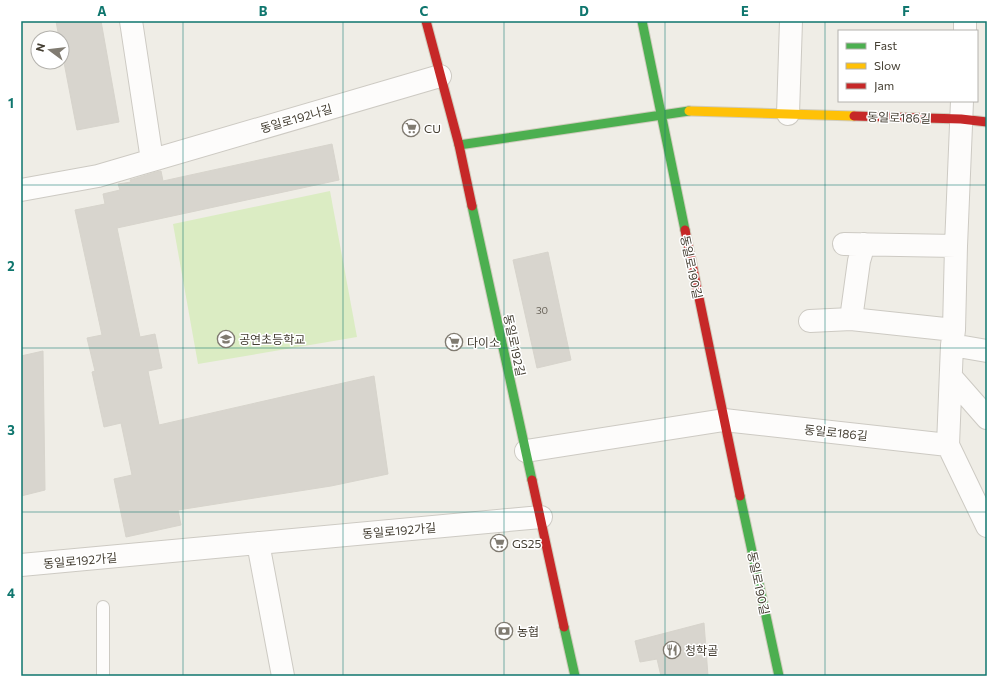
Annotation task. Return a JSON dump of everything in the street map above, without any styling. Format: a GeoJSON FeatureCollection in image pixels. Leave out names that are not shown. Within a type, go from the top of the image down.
{"type":"FeatureCollection","features":[{"type":"Feature","properties":{"kind":"street"},"geometry":{"type":"LineString","coordinates":[[132,21],[152,160]]}},
{"type":"Feature","properties":{"kind":"street","name":"동일로192길"},"geometry":{"type":"LineString","coordinates":[[426,21],[459,145],[576,676]]}},
{"type":"Feature","properties":{"kind":"street","name":"동일로190길"},"geometry":{"type":"LineString","coordinates":[[642,21],[724,420],[779,676]]}},
{"type":"Feature","properties":{"kind":"street"},"geometry":{"type":"LineString","coordinates":[[788,114],[791,21]]}},
{"type":"Feature","properties":{"kind":"street","name":"동일로192나길"},"geometry":{"type":"LineString","coordinates":[[21,190],[98,176],[440,76]]}},
{"type":"Feature","properties":{"kind":"street"},"geometry":{"type":"LineString","coordinates":[[962,110],[948,445],[987,526]]}},
{"type":"Feature","properties":{"kind":"street","name":"동일로186길"},"geometry":{"type":"LineString","coordinates":[[661,115],[685,111],[788,114],[962,110],[987,122]]}},
{"type":"Feature","properties":{"kind":"street"},"geometry":{"type":"LineString","coordinates":[[459,145],[661,115]]}},
{"type":"Feature","properties":{"kind":"street"},"geometry":{"type":"LineString","coordinates":[[851,319],[859,261],[854,244],[956,246]]}},
{"type":"Feature","properties":{"kind":"street"},"geometry":{"type":"LineString","coordinates":[[810,322],[851,319],[953,338],[987,351]]}},
{"type":"Feature","properties":{"kind":"street"},"geometry":{"type":"LineString","coordinates":[[951,377],[987,418]]}},
{"type":"Feature","properties":{"kind":"street"},"geometry":{"type":"LineString","coordinates":[[526,451],[724,420]]}},
{"type":"Feature","properties":{"kind":"street","name":"동일로186길"},"geometry":{"type":"LineString","coordinates":[[724,420],[948,445]]}},
{"type":"Feature","properties":{"kind":"street","name":"동일로192가길"},"geometry":{"type":"LineString","coordinates":[[21,565],[540,517]]}},
{"type":"Feature","properties":{"kind":"street"},"geometry":{"type":"LineString","coordinates":[[258,543],[284,676]]}},
{"type":"Feature","properties":{"kind":"lane"},"geometry":{"type":"LineString","coordinates":[[103,607],[103,676]]}},
{"type":"Feature","properties":{"kind":"green space"},"geometry":{"type":"Polygon","coordinates":[[[330,191],[357,337],[198,364],[173,224],[330,191]]]}},
{"type":"Feature","properties":{"kind":"building"},"geometry":{"type":"Polygon","coordinates":[[[56,21],[101,21],[119,122],[77,130],[65,70],[70,70],[70,30],[58,30],[56,21]]]}},
{"type":"Feature","properties":{"kind":"building"},"geometry":{"type":"Polygon","coordinates":[[[332,144],[339,180],[117,228],[140,337],[155,334],[162,368],[148,371],[159,425],[374,376],[388,474],[331,486],[178,510],[181,525],[126,537],[114,479],[132,475],[121,423],[104,427],[92,372],[95,371],[87,338],[102,335],[75,210],[105,204],[103,194],[120,190],[118,184],[131,182],[130,180],[156,172],[161,171],[163,181],[332,144]]]}},
{"type":"Feature","properties":{"kind":"building"},"geometry":{"type":"Polygon","coordinates":[[[548,252],[571,360],[537,368],[513,260],[548,252]]]}},
{"type":"Feature","properties":{"kind":"building"},"geometry":{"type":"Polygon","coordinates":[[[43,351],[45,490],[21,496],[21,356],[43,351]]]}},
{"type":"Feature","properties":{"kind":"building","name":"청학골"},"geometry":{"type":"Polygon","coordinates":[[[704,623],[708,676],[661,676],[657,659],[640,662],[635,641],[704,623]]]}},
{"type":"Feature","properties":{"kind":"traffic: fast"},"geometry":{"type":"LineString","coordinates":[[642,21],[685,230]]}},
{"type":"Feature","properties":{"kind":"traffic: fast"},"geometry":{"type":"LineString","coordinates":[[459,145],[689,111]]}},
{"type":"Feature","properties":{"kind":"traffic: fast"},"geometry":{"type":"LineString","coordinates":[[472,206],[532,480]]}},
{"type":"Feature","properties":{"kind":"traffic: fast"},"geometry":{"type":"LineString","coordinates":[[740,496],[779,676]]}},
{"type":"Feature","properties":{"kind":"traffic: fast"},"geometry":{"type":"LineString","coordinates":[[564,627],[575,676]]}},
{"type":"Feature","properties":{"kind":"traffic: slow"},"geometry":{"type":"LineString","coordinates":[[689,111],[854,116]]}},
{"type":"Feature","properties":{"kind":"traffic: jam"},"geometry":{"type":"LineString","coordinates":[[426,21],[459,145],[472,206]]}},
{"type":"Feature","properties":{"kind":"traffic: jam"},"geometry":{"type":"LineString","coordinates":[[854,116],[961,119],[987,122]]}},
{"type":"Feature","properties":{"kind":"traffic: jam"},"geometry":{"type":"LineString","coordinates":[[685,230],[740,496]]}},
{"type":"Feature","properties":{"kind":"traffic: jam"},"geometry":{"type":"LineString","coordinates":[[532,480],[564,627]]}},
{"type":"Feature","properties":{"kind":"place","name":"CU"},"geometry":{"type":"Point","coordinates":[411,128]}},
{"type":"Feature","properties":{"kind":"place","name":"공연초등학교"},"geometry":{"type":"Point","coordinates":[226,339]}},
{"type":"Feature","properties":{"kind":"place","name":"다이소"},"geometry":{"type":"Point","coordinates":[454,342]}},
{"type":"Feature","properties":{"kind":"place","name":"GS25"},"geometry":{"type":"Point","coordinates":[499,543]}},
{"type":"Feature","properties":{"kind":"place","name":"농협"},"geometry":{"type":"Point","coordinates":[504,631]}},
{"type":"Feature","properties":{"kind":"place","name":"청학골"},"geometry":{"type":"Point","coordinates":[672,650]}}]}
